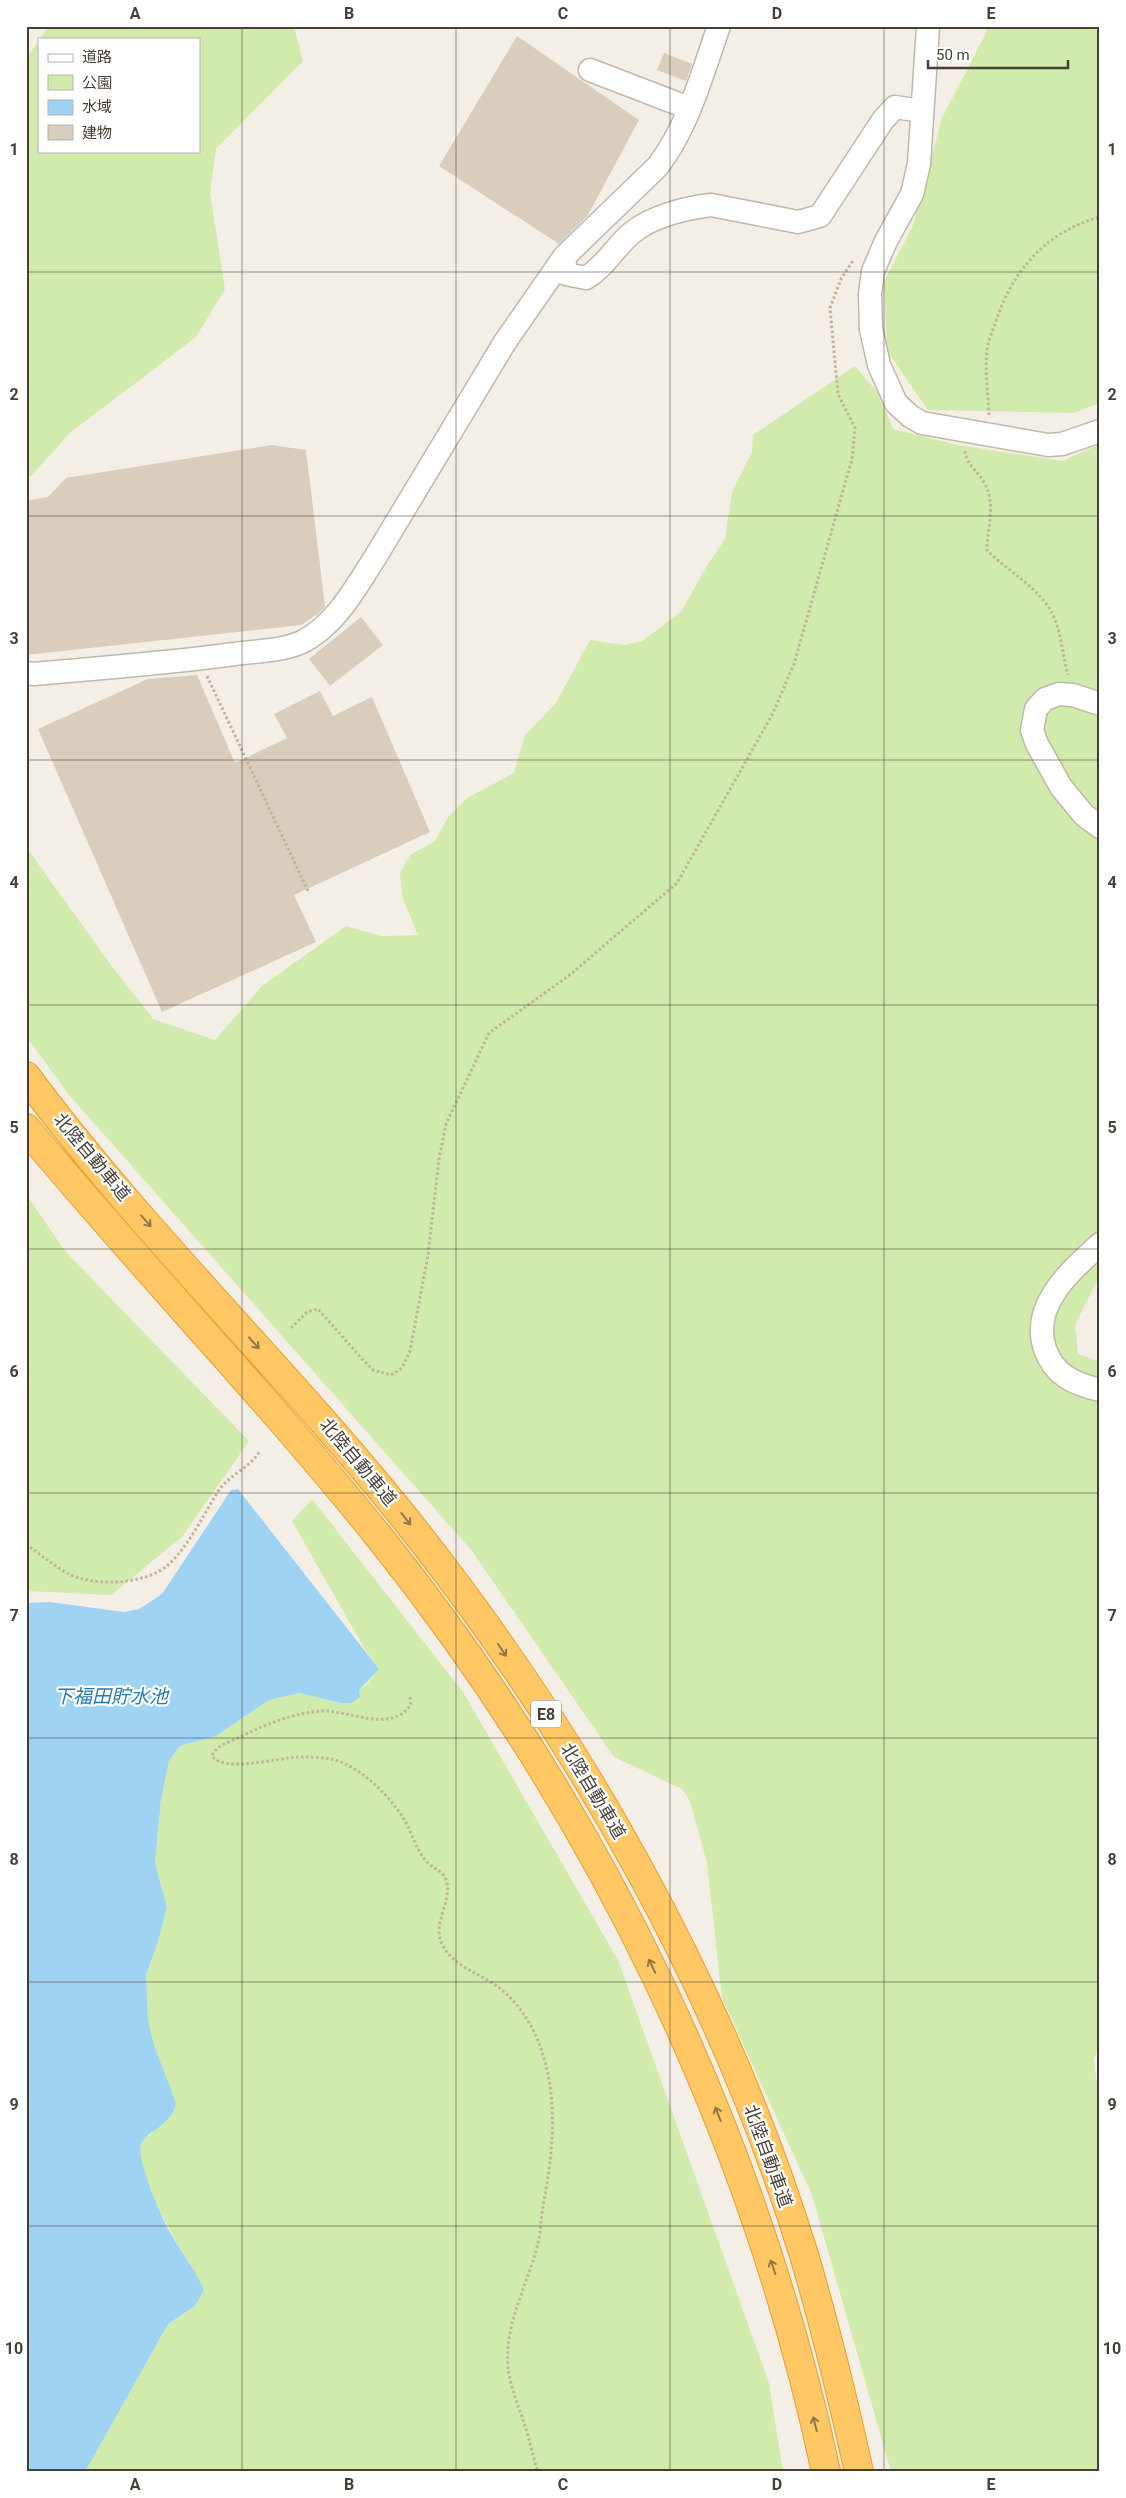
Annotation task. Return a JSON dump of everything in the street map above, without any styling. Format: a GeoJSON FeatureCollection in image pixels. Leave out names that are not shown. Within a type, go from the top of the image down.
{"type":"FeatureCollection","features":[{"type":"Feature","properties":{"kind":"highway","name":"北陸自動車道"},"geometry":{"type":"LineString","coordinates":[[26,1076],[114,1185],[330,1428],[403,1516],[468,1600],[538,1701],[598,1798],[656,1900],[692,1973],[733,2065],[766,2148],[803,2254],[831,2356],[859,2472]]}},
{"type":"Feature","properties":{"kind":"highway","name":"北陸自動車道"},"geometry":{"type":"LineString","coordinates":[[26,1128],[92,1208],[311,1455],[380,1538],[462,1648],[511,1719],[572,1817],[639,1938],[707,2086],[746,2188],[778,2281],[826,2472]]}},
{"type":"Feature","properties":{"kind":"street"},"geometry":{"type":"LineString","coordinates":[[26,673],[34,674],[199,659],[282,648],[301,642],[331,621],[371,563],[505,342],[564,257],[658,166],[670,150],[682,127],[719,26]]}},
{"type":"Feature","properties":{"kind":"street"},"geometry":{"type":"LineString","coordinates":[[928,26],[919,164],[912,194],[886,241],[873,271],[870,294],[871,329],[878,365],[896,403],[910,416],[922,423],[1048,445],[1062,444],[1100,431]]}},
{"type":"Feature","properties":{"kind":"street"},"geometry":{"type":"LineString","coordinates":[[590,70],[689,108]]}},
{"type":"Feature","properties":{"kind":"street"},"geometry":{"type":"LineString","coordinates":[[564,257],[566,274],[586,278],[600,269],[633,232],[656,220],[697,207],[710,205],[798,222],[820,216],[883,120],[895,107],[922,111]]}},
{"type":"Feature","properties":{"kind":"street"},"geometry":{"type":"LineString","coordinates":[[1100,704],[1073,695],[1059,694],[1045,699],[1036,709],[1032,730],[1037,744],[1061,787],[1084,815],[1100,827]]}},
{"type":"Feature","properties":{"kind":"street"},"geometry":{"type":"LineString","coordinates":[[1100,1244],[1072,1271],[1045,1307],[1040,1333],[1051,1365],[1076,1384],[1100,1390]]}},
{"type":"Feature","properties":{"kind":"path"},"geometry":{"type":"LineString","coordinates":[[990,436],[987,349],[1001,306],[1018,272],[1047,242],[1078,223],[1100,217]]}},
{"type":"Feature","properties":{"kind":"path"},"geometry":{"type":"LineString","coordinates":[[291,1328],[307,1312],[318,1309],[373,1370],[391,1375],[402,1368],[410,1351],[428,1255],[439,1159],[446,1124],[489,1033],[571,974],[677,883],[772,715],[794,664],[852,459],[855,428],[838,394],[830,308],[841,279],[856,257]]}},
{"type":"Feature","properties":{"kind":"path"},"geometry":{"type":"LineString","coordinates":[[968,432],[965,453],[970,465],[985,484],[990,503],[987,550],[1038,595],[1053,613],[1060,633],[1073,695]]}},
{"type":"Feature","properties":{"kind":"path"},"geometry":{"type":"LineString","coordinates":[[199,659],[308,891]]}},
{"type":"Feature","properties":{"kind":"path"},"geometry":{"type":"LineString","coordinates":[[26,1544],[66,1573],[86,1581],[108,1582],[149,1576],[168,1566],[184,1546],[218,1492],[232,1476],[253,1463],[260,1451]]}},
{"type":"Feature","properties":{"kind":"path"},"geometry":{"type":"LineString","coordinates":[[410,1697],[411,1704],[408,1709],[396,1716],[380,1719],[323,1711],[290,1716],[265,1724],[220,1746],[212,1756],[215,1760],[225,1763],[244,1764],[299,1757],[334,1759],[357,1771],[383,1790],[403,1817],[428,1863],[440,1870],[447,1884],[440,1927],[440,1941],[449,1955],[464,1968],[510,1995],[531,2027],[542,2049],[547,2068],[553,2116],[550,2178],[543,2207],[539,2239],[517,2307],[508,2366],[538,2472]]}},
{"type":"Feature","properties":{"kind":"green space"},"geometry":{"type":"Polygon","coordinates":[[[49,26],[294,26],[303,61],[216,149],[210,193],[225,289],[196,337],[71,432],[31,476],[26,478],[26,58],[38,42],[38,152],[200,152],[200,38],[41,38],[49,26]]]}},
{"type":"Feature","properties":{"kind":"green space"},"geometry":{"type":"Polygon","coordinates":[[[987,26],[1100,26],[1100,403],[1073,413],[928,410],[887,351],[884,282],[913,225],[942,118],[985,35],[987,26]]]}},
{"type":"Feature","properties":{"kind":"green space"},"geometry":{"type":"Polygon","coordinates":[[[855,366],[878,393],[893,429],[953,444],[1062,461],[1100,444],[1100,1275],[1075,1325],[1078,1354],[1100,1362],[1100,2046],[1094,2059],[1100,2110],[1100,2472],[891,2472],[812,2195],[722,1998],[707,1863],[690,1801],[682,1789],[614,1757],[472,1551],[69,1095],[26,1036],[26,847],[108,961],[153,1019],[215,1040],[262,986],[346,926],[381,936],[418,935],[403,899],[400,873],[410,855],[435,841],[448,817],[467,798],[514,773],[525,735],[556,703],[590,640],[625,645],[642,641],[681,612],[706,567],[725,539],[732,492],[752,452],[753,435],[855,366]]]}},
{"type":"Feature","properties":{"kind":"green space"},"geometry":{"type":"Polygon","coordinates":[[[26,1194],[65,1251],[249,1441],[182,1537],[111,1595],[26,1591],[26,1194]]]}},
{"type":"Feature","properties":{"kind":"green space"},"geometry":{"type":"Polygon","coordinates":[[[312,1499],[463,1692],[618,1960],[769,2383],[783,2472],[85,2472],[168,2324],[195,2306],[204,2290],[161,2214],[143,2170],[140,2152],[144,2138],[150,2135],[176,2103],[153,2042],[148,2019],[146,1975],[158,1942],[167,1907],[155,1863],[161,1799],[169,1761],[180,1746],[216,1736],[269,1700],[299,1693],[341,1703],[365,1686],[379,1669],[364,1648],[292,1521],[312,1499]]]}},
{"type":"Feature","properties":{"kind":"water","name":"下福田貯水池"},"geometry":{"type":"Polygon","coordinates":[[[238,1489],[379,1669],[359,1690],[360,1697],[351,1703],[341,1703],[299,1693],[269,1700],[216,1736],[180,1746],[169,1761],[161,1799],[155,1863],[167,1907],[158,1942],[146,1975],[148,2019],[153,2042],[176,2103],[169,2118],[144,2140],[140,2152],[146,2176],[162,2216],[204,2290],[195,2306],[168,2324],[85,2472],[26,2472],[26,1943],[29,1929],[26,1891],[26,1603],[50,1602],[124,1612],[139,1609],[162,1594],[231,1490],[238,1489]]]}},
{"type":"Feature","properties":{"kind":"building"},"geometry":{"type":"Polygon","coordinates":[[[517,36],[639,120],[588,215],[559,244],[439,166],[517,36]]]}},
{"type":"Feature","properties":{"kind":"building"},"geometry":{"type":"Polygon","coordinates":[[[664,53],[692,64],[686,81],[657,70],[664,53]]]}},
{"type":"Feature","properties":{"kind":"building"},"geometry":{"type":"Polygon","coordinates":[[[271,445],[306,450],[325,607],[319,613],[301,625],[26,655],[26,501],[48,497],[66,478],[271,445]]]}},
{"type":"Feature","properties":{"kind":"building"},"geometry":{"type":"Polygon","coordinates":[[[361,617],[383,645],[330,686],[309,659],[361,617]]]}},
{"type":"Feature","properties":{"kind":"building"},"geometry":{"type":"Polygon","coordinates":[[[197,675],[235,763],[287,738],[274,714],[320,691],[333,716],[372,697],[430,832],[294,895],[316,942],[162,1012],[38,729],[148,679],[197,675]]]}}]}
